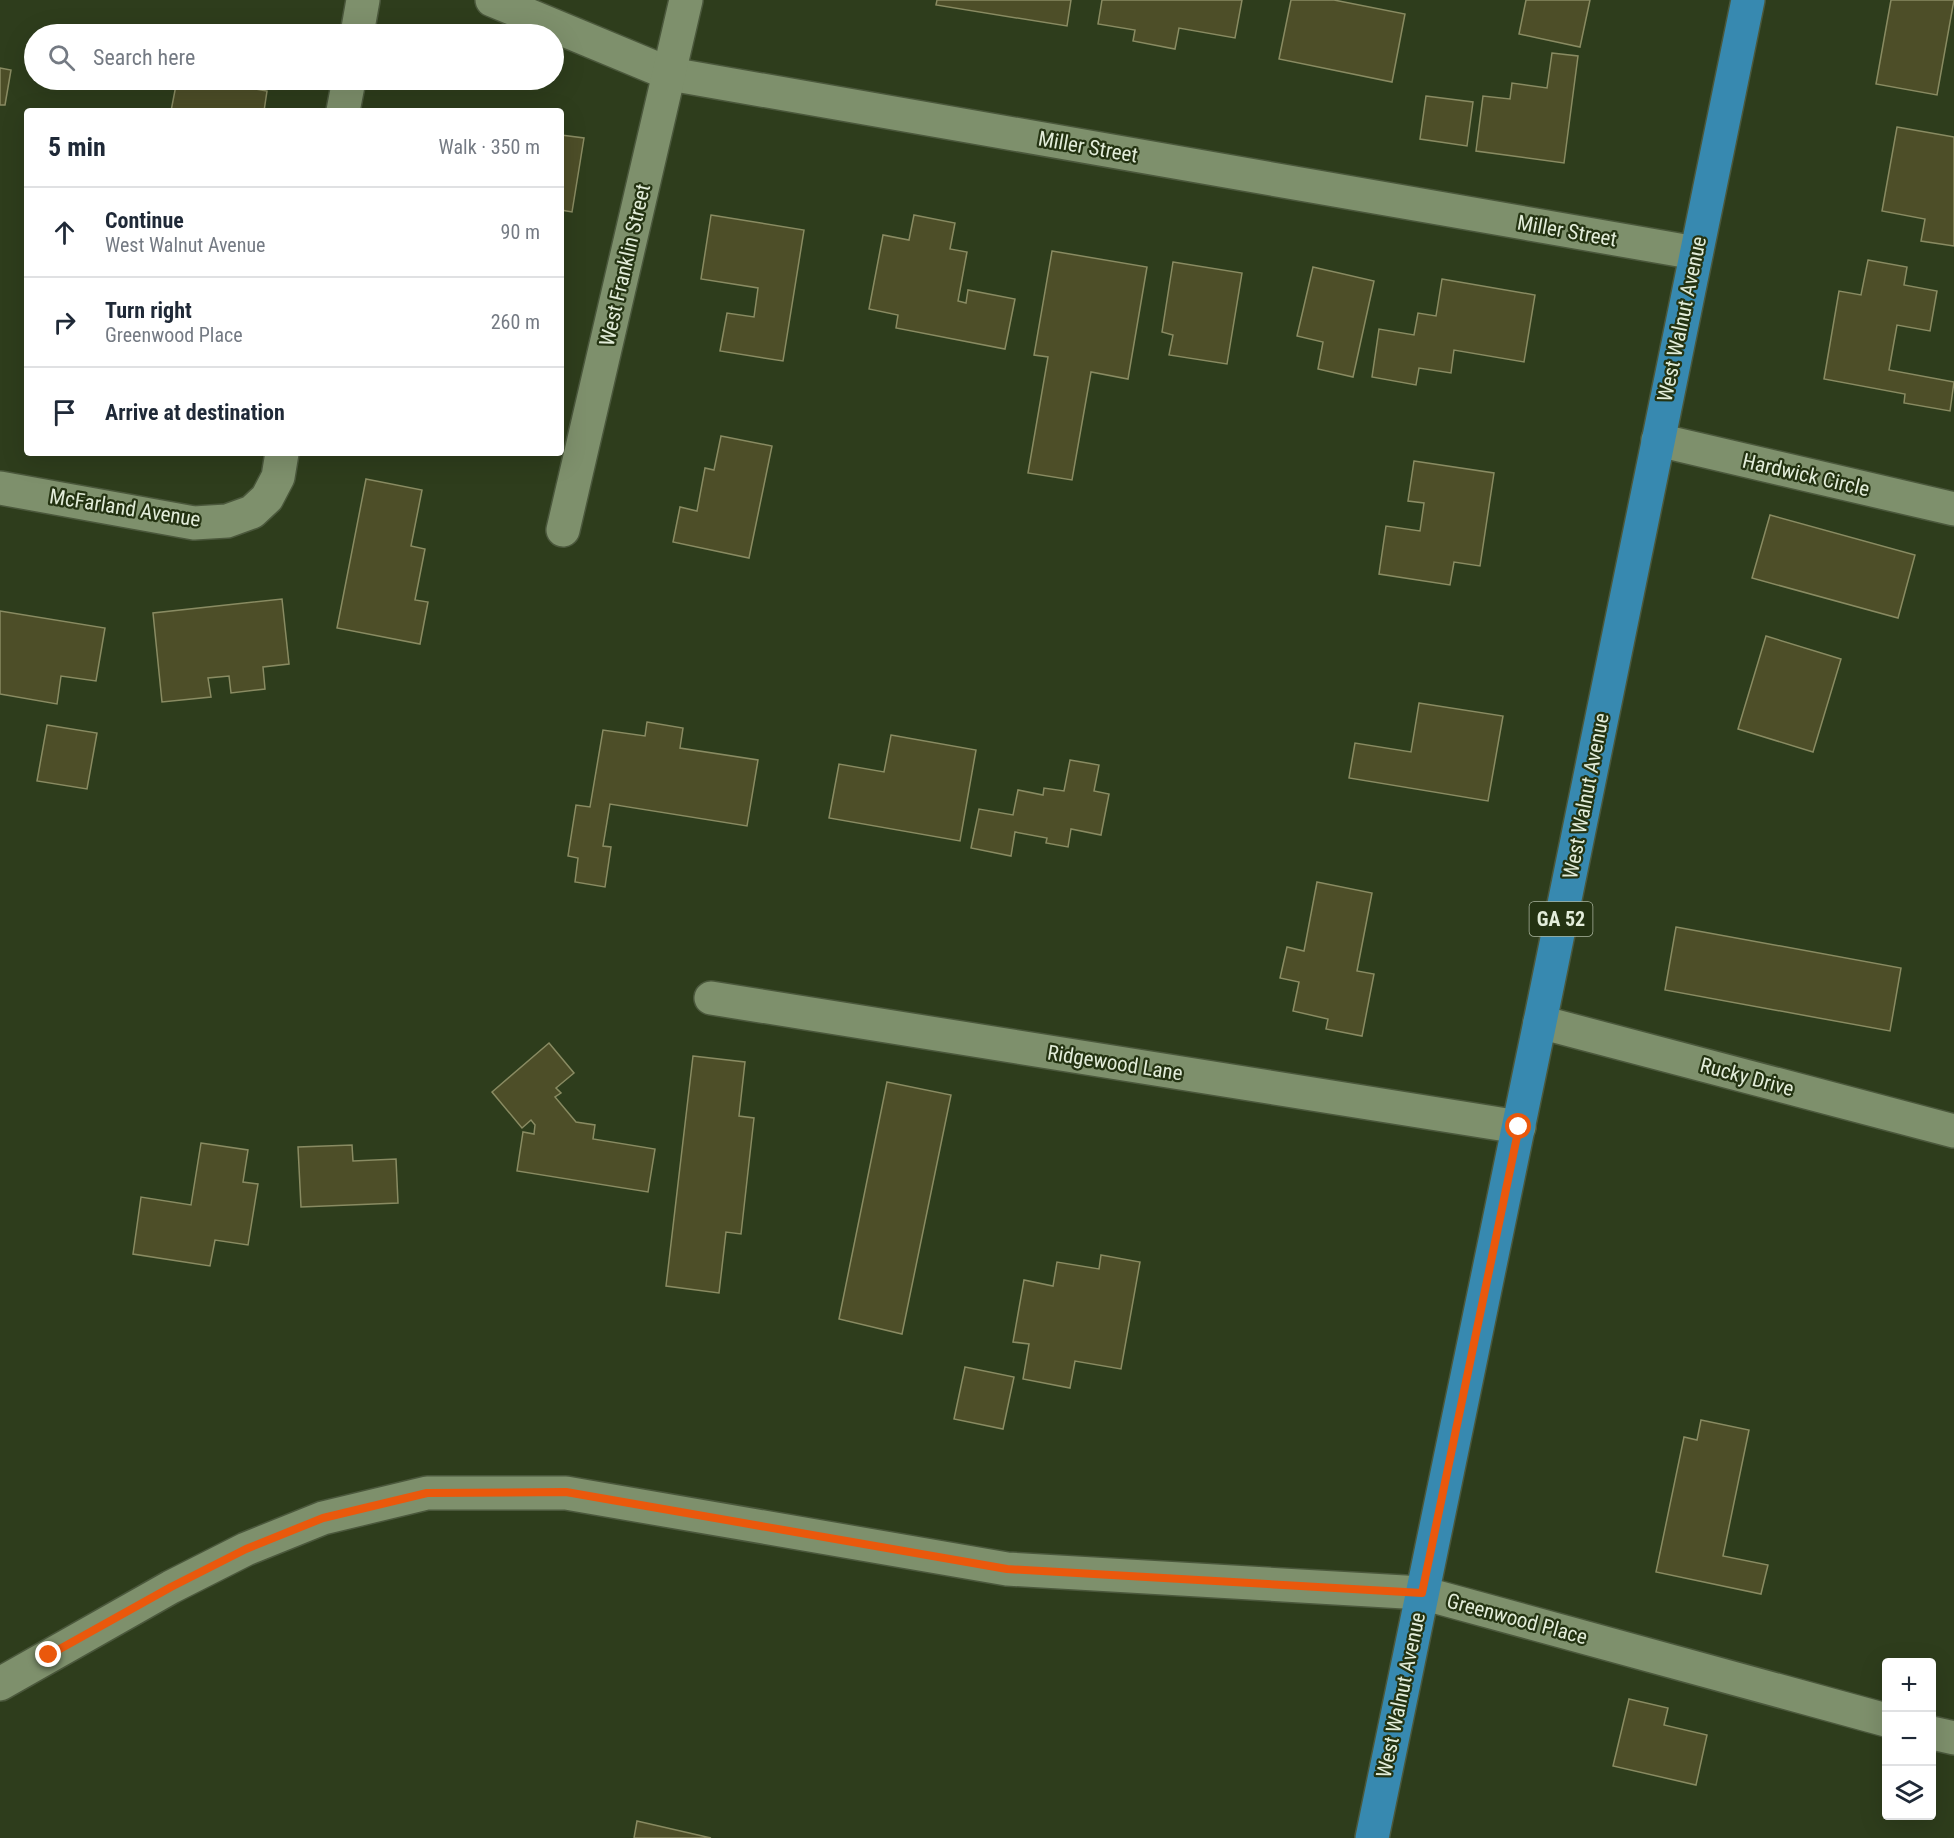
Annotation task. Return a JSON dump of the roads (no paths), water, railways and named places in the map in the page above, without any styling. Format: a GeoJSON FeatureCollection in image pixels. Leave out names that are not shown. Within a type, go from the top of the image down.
{"type":"FeatureCollection","features":[{"type":"Feature","properties":{"kind":"main road","name":"West Walnut Avenue"},"geometry":{"type":"LineString","coordinates":[[1372,1838],[1748,0]]}},
{"type":"Feature","properties":{"kind":"street"},"geometry":{"type":"LineString","coordinates":[[359,24],[363,0]]}},
{"type":"Feature","properties":{"kind":"street","name":"Miller Street"},"geometry":{"type":"LineString","coordinates":[[492,0],[550,24]]}},
{"type":"Feature","properties":{"kind":"street","name":"West Franklin Street"},"geometry":{"type":"LineString","coordinates":[[563,530],[686,0]]}},
{"type":"Feature","properties":{"kind":"street","name":"Miller Street"},"geometry":{"type":"LineString","coordinates":[[564,30],[670,74],[1696,253]]}},
{"type":"Feature","properties":{"kind":"street"},"geometry":{"type":"LineString","coordinates":[[344,108],[347,90]]}},
{"type":"Feature","properties":{"kind":"street","name":"Hardwick Circle"},"geometry":{"type":"LineString","coordinates":[[1658,440],[1954,509]]}},
{"type":"Feature","properties":{"kind":"street","name":"McFarland Avenue"},"geometry":{"type":"LineString","coordinates":[[0,488],[194,523],[227,521],[252,512],[267,498],[278,477],[282,456]]}},
{"type":"Feature","properties":{"kind":"street","name":"Ridgewood Lane"},"geometry":{"type":"LineString","coordinates":[[711,998],[1519,1127]]}},
{"type":"Feature","properties":{"kind":"street","name":"Rucky Drive"},"geometry":{"type":"LineString","coordinates":[[1540,1022],[1954,1131]]}},
{"type":"Feature","properties":{"kind":"street","name":"Greenwood Place"},"geometry":{"type":"LineString","coordinates":[[0,1684],[171,1587],[246,1549],[323,1518],[427,1493],[566,1492],[1007,1569],[1422,1593],[1882,1719]]}},
{"type":"Feature","properties":{"kind":"street"},"geometry":{"type":"LineString","coordinates":[[1936,1733],[1954,1738]]}}]}
